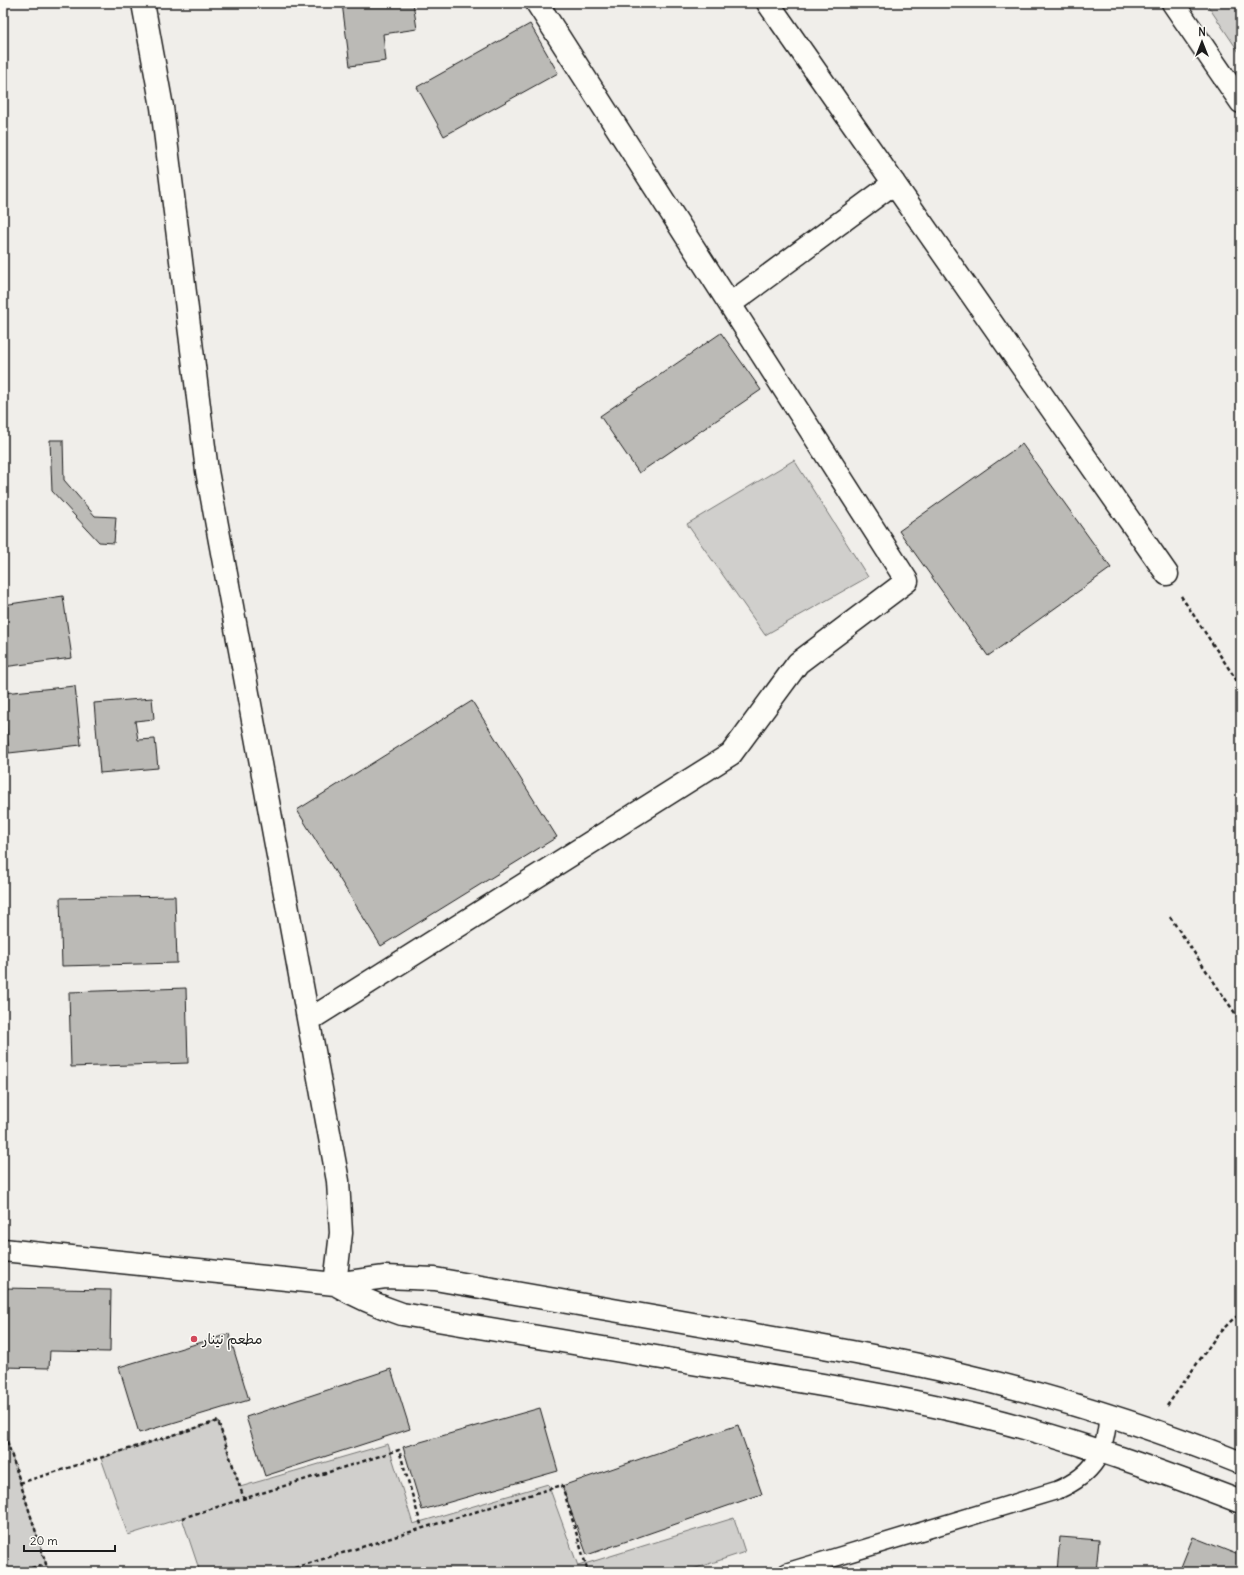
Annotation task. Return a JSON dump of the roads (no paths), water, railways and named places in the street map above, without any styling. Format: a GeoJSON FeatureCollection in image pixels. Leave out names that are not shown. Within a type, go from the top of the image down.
{"type":"FeatureCollection","features":[{"type":"Feature","properties":{"kind":"street"},"geometry":{"type":"LineString","coordinates":[[143,3],[162,107],[207,471],[339,1187],[341,1233],[335,1284]]}},
{"type":"Feature","properties":{"kind":"street"},"geometry":{"type":"LineString","coordinates":[[308,1020],[731,754],[798,663],[907,581],[537,3]]}},
{"type":"Feature","properties":{"kind":"street"},"geometry":{"type":"LineString","coordinates":[[768,3],[1167,574]]}},
{"type":"Feature","properties":{"kind":"street"},"geometry":{"type":"LineString","coordinates":[[1173,3],[1241,102]]}},
{"type":"Feature","properties":{"kind":"street"},"geometry":{"type":"LineString","coordinates":[[730,304],[894,183]]}},
{"type":"Feature","properties":{"kind":"street"},"geometry":{"type":"LineString","coordinates":[[3,1250],[335,1284],[385,1277],[435,1279],[871,1355],[951,1372],[1030,1392],[1108,1415],[1241,1463]]}},
{"type":"Feature","properties":{"kind":"street"},"geometry":{"type":"LineString","coordinates":[[335,1284],[379,1307],[402,1314],[870,1393],[1025,1428],[1102,1451],[1155,1469],[1241,1502]]}},
{"type":"Feature","properties":{"kind":"lane"},"geometry":{"type":"LineString","coordinates":[[787,1572],[1058,1490],[1072,1484],[1084,1475],[1094,1464],[1102,1451],[1107,1434],[1108,1415]]}},
{"type":"Feature","properties":{"kind":"place","name":"مطعم نينار"},"geometry":{"type":"Point","coordinates":[194,1339]}}]}
